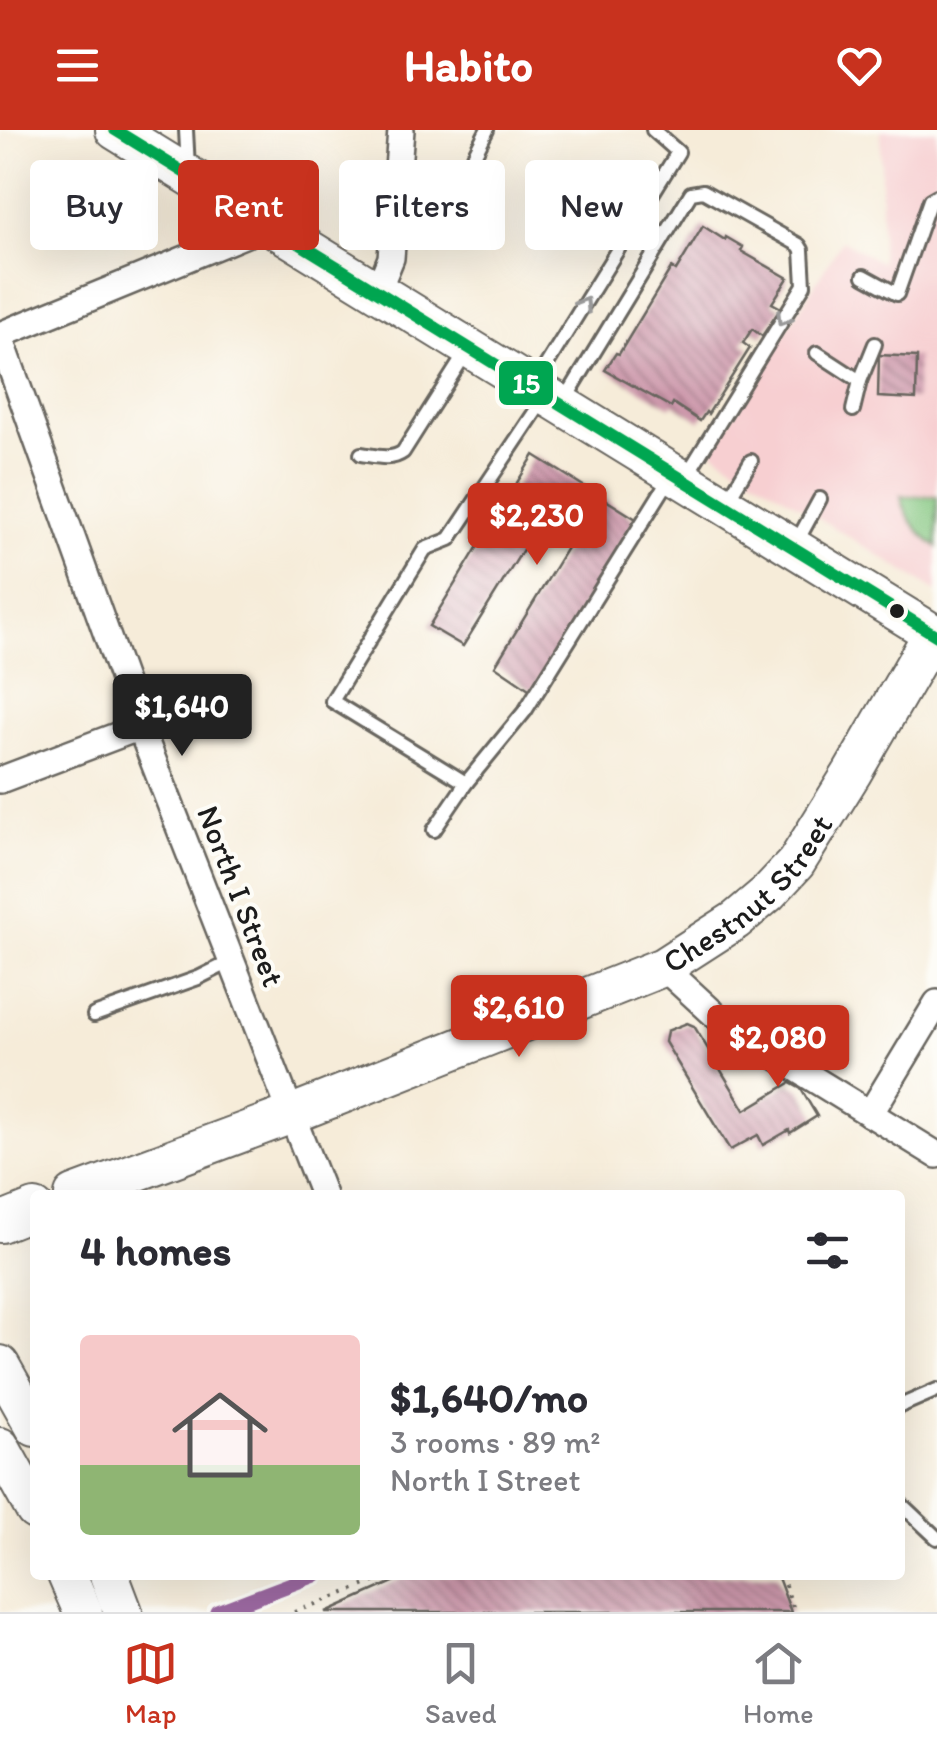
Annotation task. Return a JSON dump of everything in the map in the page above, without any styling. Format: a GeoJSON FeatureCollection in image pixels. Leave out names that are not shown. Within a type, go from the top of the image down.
{"type":"FeatureCollection","features":[{"type":"Feature","properties":{"kind":"street"},"geometry":{"type":"LineString","coordinates":[[115,130],[178,170]]}},
{"type":"Feature","properties":{"kind":"street"},"geometry":{"type":"LineString","coordinates":[[399,160],[401,130]]}},
{"type":"Feature","properties":{"kind":"street"},"geometry":{"type":"LineString","coordinates":[[0,336],[208,250]]}},
{"type":"Feature","properties":{"kind":"street"},"geometry":{"type":"LineString","coordinates":[[309,250],[935,634]]}},
{"type":"Feature","properties":{"kind":"street"},"geometry":{"type":"LineString","coordinates":[[377,292],[392,250]]}},
{"type":"Feature","properties":{"kind":"street","name":"North I Street"},"geometry":{"type":"LineString","coordinates":[[0,336],[140,728],[321,1190]]}},
{"type":"Feature","properties":{"kind":"street","name":"Chestnut Street"},"geometry":{"type":"LineString","coordinates":[[87,1190],[292,1114],[662,966],[736,920],[768,894],[796,863],[935,634]]}},
{"type":"Feature","properties":{"kind":"street"},"geometry":{"type":"LineString","coordinates":[[0,780],[140,728]]}},
{"type":"Feature","properties":{"kind":"street"},"geometry":{"type":"LineString","coordinates":[[662,966],[726,1025],[937,1155]]}},
{"type":"Feature","properties":{"kind":"street"},"geometry":{"type":"LineString","coordinates":[[870,1114],[937,1004]]}},
{"type":"Feature","properties":{"kind":"street"},"geometry":{"type":"LineString","coordinates":[[0,1222],[30,1212]]}},
{"type":"Feature","properties":{"kind":"street"},"geometry":{"type":"LineString","coordinates":[[0,1365],[30,1417]]}},
{"type":"Feature","properties":{"kind":"street"},"geometry":{"type":"LineString","coordinates":[[0,1447],[30,1501]]}},
{"type":"Feature","properties":{"kind":"street"},"geometry":{"type":"LineString","coordinates":[[68,1580],[83,1612]]}},
{"type":"Feature","properties":{"kind":"street"},"geometry":{"type":"LineString","coordinates":[[111,1580],[123,1612]]}},
{"type":"Feature","properties":{"kind":"lane"},"geometry":{"type":"LineString","coordinates":[[186,130],[187,160]]}},
{"type":"Feature","properties":{"kind":"lane"},"geometry":{"type":"LineString","coordinates":[[472,160],[488,130]]}},
{"type":"Feature","properties":{"kind":"lane"},"geometry":{"type":"LineString","coordinates":[[547,396],[678,152],[654,130]]}},
{"type":"Feature","properties":{"kind":"lane"},"geometry":{"type":"LineString","coordinates":[[434,830],[466,783],[525,711],[804,285],[799,245],[703,191],[691,193],[450,539],[425,549],[332,701],[466,783]]}},
{"type":"Feature","properties":{"kind":"lane"},"geometry":{"type":"LineString","coordinates":[[864,276],[897,294],[930,200],[937,196]]}},
{"type":"Feature","properties":{"kind":"lane"},"geometry":{"type":"LineString","coordinates":[[852,410],[875,344]]}},
{"type":"Feature","properties":{"kind":"lane"},"geometry":{"type":"LineString","coordinates":[[360,454],[396,458],[403,452],[468,348]]}},
{"type":"Feature","properties":{"kind":"lane"},"geometry":{"type":"LineString","coordinates":[[817,353],[860,381]]}},
{"type":"Feature","properties":{"kind":"lane"},"geometry":{"type":"LineString","coordinates":[[725,506],[751,460]]}},
{"type":"Feature","properties":{"kind":"lane"},"geometry":{"type":"LineString","coordinates":[[793,548],[820,499]]}},
{"type":"Feature","properties":{"kind":"lane"},"geometry":{"type":"LineString","coordinates":[[94,1014],[198,978],[232,961]]}},
{"type":"Feature","properties":{"kind":"lane"},"geometry":{"type":"LineString","coordinates":[[905,1404],[937,1390]]}},
{"type":"Feature","properties":{"kind":"lane"},"geometry":{"type":"LineString","coordinates":[[905,1508],[937,1538]]}},
{"type":"Feature","properties":{"kind":"path"},"geometry":{"type":"LineString","coordinates":[[294,1612],[380,1580]]}},
{"type":"Feature","properties":{"kind":"path"},"geometry":{"type":"LineString","coordinates":[[783,1580],[796,1612]]}},
{"type":"Feature","properties":{"kind":"shaded area"},"geometry":{"type":"Polygon","coordinates":[[[881,130],[937,130],[937,592],[712,451],[842,240],[881,263],[881,130]]]}},
{"type":"Feature","properties":{"kind":"green space"},"geometry":{"type":"Polygon","coordinates":[[[901,496],[937,497],[937,547],[914,525],[901,496]]]}},
{"type":"Feature","properties":{"kind":"building"},"geometry":{"type":"Polygon","coordinates":[[[703,226],[788,278],[772,303],[781,308],[762,336],[752,329],[743,343],[750,348],[700,421],[673,403],[671,407],[605,370],[703,226]]]}},
{"type":"Feature","properties":{"kind":"building"},"geometry":{"type":"Polygon","coordinates":[[[879,355],[917,357],[916,399],[878,397],[879,355]]]}},
{"type":"Feature","properties":{"kind":"building"},"geometry":{"type":"Polygon","coordinates":[[[534,455],[636,519],[532,691],[495,666],[581,525],[550,506],[463,646],[429,626],[534,455]]]}},
{"type":"Feature","properties":{"kind":"building"},"geometry":{"type":"Polygon","coordinates":[[[687,1023],[694,1026],[745,1110],[790,1083],[801,1089],[817,1116],[763,1145],[758,1135],[730,1150],[665,1042],[667,1031],[687,1023]]]}},
{"type":"Feature","properties":{"kind":"building"},"geometry":{"type":"Polygon","coordinates":[[[398,1580],[779,1580],[791,1612],[326,1612],[398,1580]]]}},
{"type":"Feature","properties":{"kind":"transit line","name":"15"},"geometry":{"type":"LineString","coordinates":[[115,130],[937,636]]}},
{"type":"Feature","properties":{"kind":"transit line"},"geometry":{"type":"LineString","coordinates":[[217,1612],[302,1580]]}}]}
